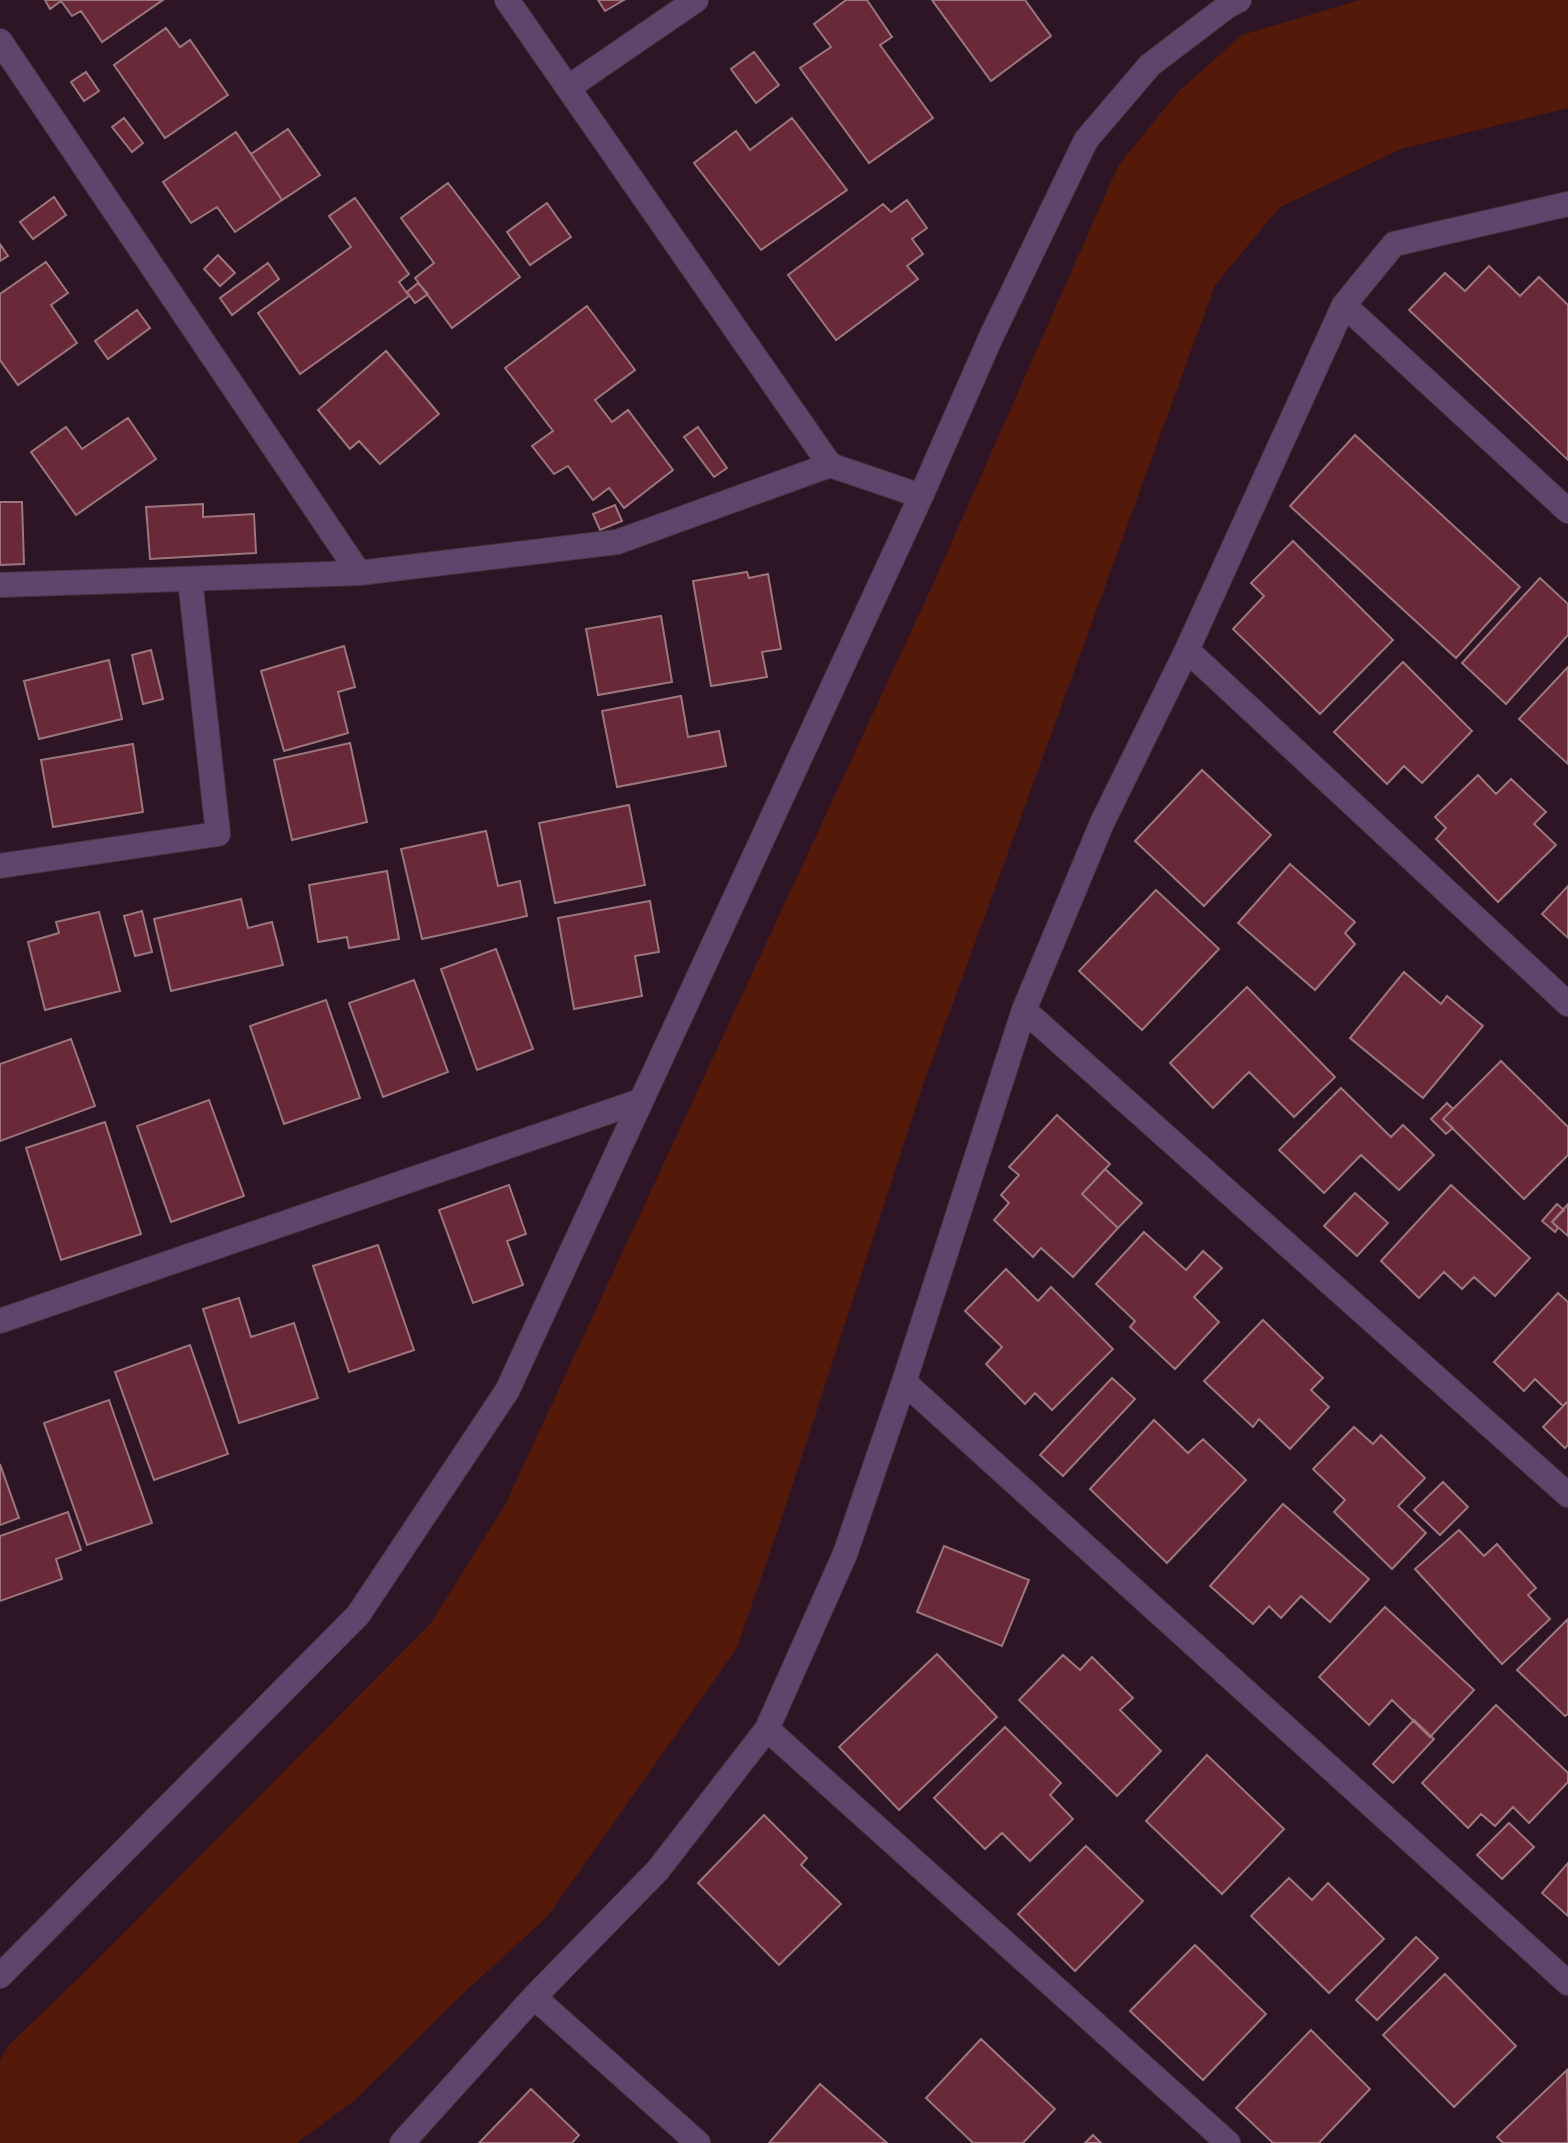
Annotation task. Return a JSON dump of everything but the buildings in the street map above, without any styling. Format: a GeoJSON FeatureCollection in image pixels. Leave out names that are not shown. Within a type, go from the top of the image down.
{"type":"FeatureCollection","features":[{"type":"Feature","properties":{"kind":"street"},"geometry":{"type":"LineString","coordinates":[[507,0],[830,465],[921,496]]}},
{"type":"Feature","properties":{"kind":"street"},"geometry":{"type":"LineString","coordinates":[[569,87],[696,0]]}},
{"type":"Feature","properties":{"kind":"street"},"geometry":{"type":"LineString","coordinates":[[0,1976],[358,1615],[507,1391],[921,496],[991,337],[1086,140],[1150,65],[1239,0]]}},
{"type":"Feature","properties":{"kind":"street"},"geometry":{"type":"LineString","coordinates":[[0,41],[359,573]]}},
{"type":"Feature","properties":{"kind":"street"},"geometry":{"type":"LineString","coordinates":[[402,2143],[534,1997],[658,1870],[767,1729],[845,1554],[1024,1010],[1102,823],[1187,650],[1344,305],[1394,244],[1568,204]]}},
{"type":"Feature","properties":{"kind":"street"},"geometry":{"type":"LineString","coordinates":[[1344,305],[1568,511]]}},
{"type":"Feature","properties":{"kind":"street"},"geometry":{"type":"LineString","coordinates":[[0,585],[359,573],[617,542],[830,465]]}},
{"type":"Feature","properties":{"kind":"street"},"geometry":{"type":"LineString","coordinates":[[0,866],[218,834],[190,579]]}},
{"type":"Feature","properties":{"kind":"street"},"geometry":{"type":"LineString","coordinates":[[1187,650],[1568,1004]]}},
{"type":"Feature","properties":{"kind":"street"},"geometry":{"type":"LineString","coordinates":[[1024,1010],[1568,1495]]}},
{"type":"Feature","properties":{"kind":"street"},"geometry":{"type":"LineString","coordinates":[[0,1321],[640,1101]]}},
{"type":"Feature","properties":{"kind":"street"},"geometry":{"type":"LineString","coordinates":[[904,1382],[1568,1983]]}},
{"type":"Feature","properties":{"kind":"street"},"geometry":{"type":"LineString","coordinates":[[767,1729],[1228,2143]]}},
{"type":"Feature","properties":{"kind":"street"},"geometry":{"type":"LineString","coordinates":[[534,1997],[698,2143]]}},
{"type":"Feature","properties":{"kind":"shaded area"},"geometry":{"type":"Polygon","coordinates":[[[1360,0],[1568,0],[1568,108],[1401,149],[1280,207],[1215,285],[922,1088],[737,1648],[547,1917],[470,1987],[355,2100],[297,2143],[0,2143],[0,2060],[8,2046],[431,1623],[505,1505],[935,580],[1118,166],[1179,91],[1242,35],[1360,0]]]}}]}
